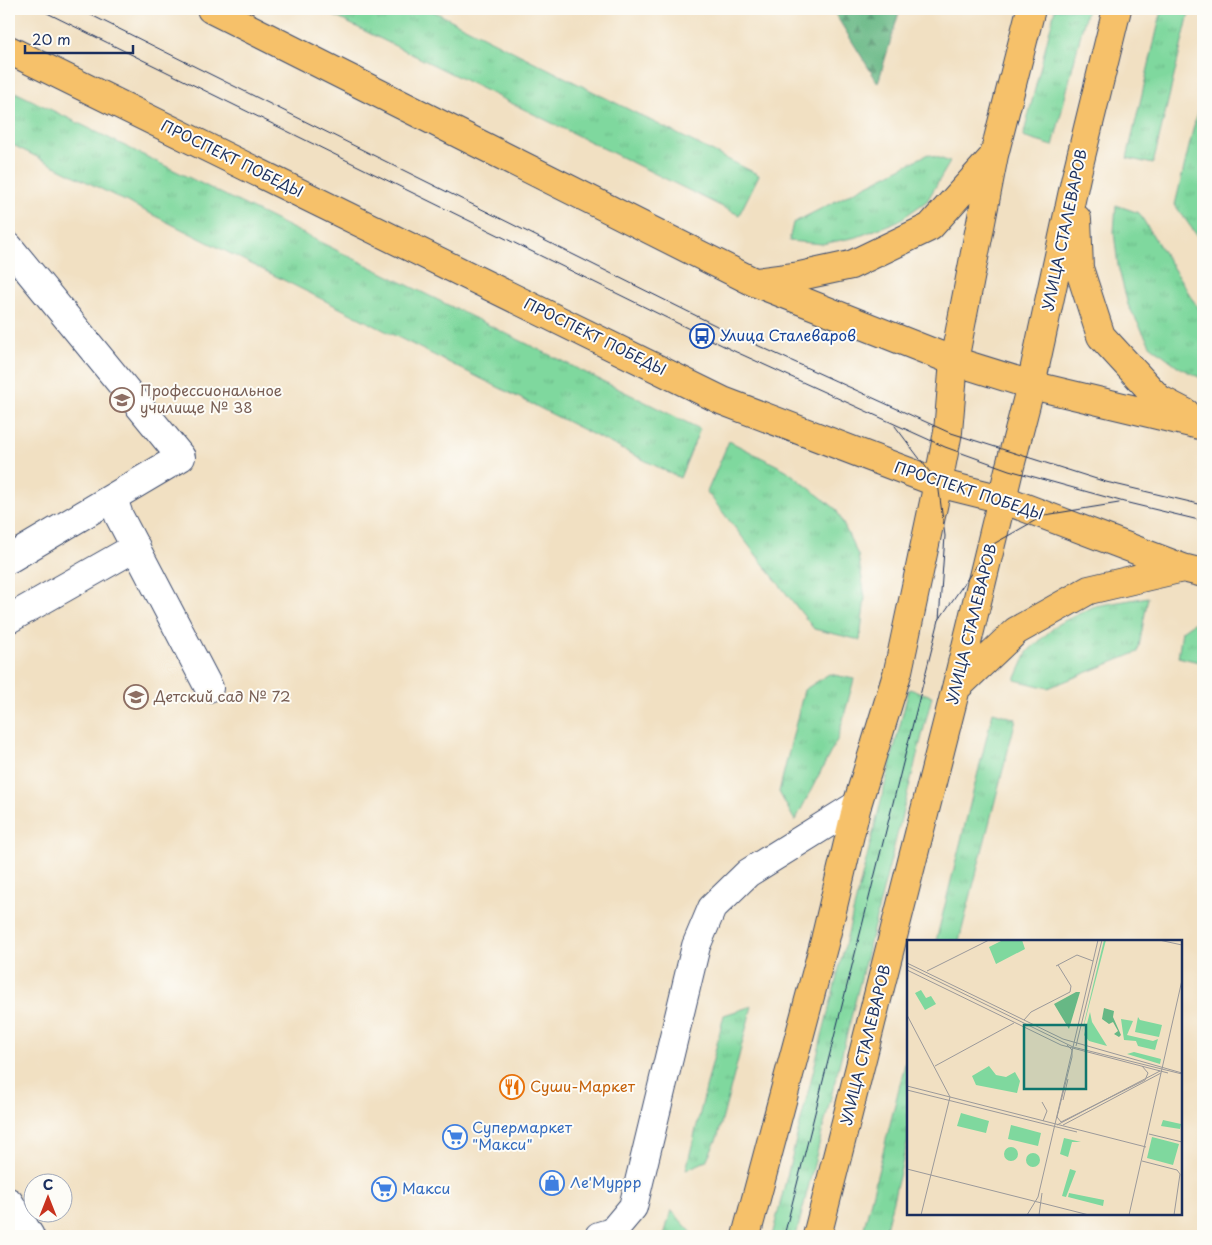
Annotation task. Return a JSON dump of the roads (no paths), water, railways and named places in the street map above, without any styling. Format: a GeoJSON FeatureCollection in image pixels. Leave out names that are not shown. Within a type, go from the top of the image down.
{"type":"FeatureCollection","features":[{"type":"Feature","properties":{"kind":"main road"},"geometry":{"type":"LineString","coordinates":[[211,9],[754,282],[954,361],[1031,385],[1203,426]]}},
{"type":"Feature","properties":{"kind":"main road"},"geometry":{"type":"LineString","coordinates":[[746,1236],[826,940],[857,804],[898,671],[948,432],[954,361],[994,155],[1031,9]]}},
{"type":"Feature","properties":{"kind":"main road","name":"УЛИЦА СТАЛЕВАРОВ"},"geometry":{"type":"LineString","coordinates":[[817,1236],[1031,385],[1076,178],[1117,9]]}},
{"type":"Feature","properties":{"kind":"main road","name":"ПРОСПЕКТ ПОБЕДЫ"},"geometry":{"type":"LineString","coordinates":[[9,50],[723,401],[938,483],[1002,499],[1193,570]]}},
{"type":"Feature","properties":{"kind":"main road"},"geometry":{"type":"LineString","coordinates":[[754,282],[800,276],[851,265],[930,227],[994,155]]}},
{"type":"Feature","properties":{"kind":"main road"},"geometry":{"type":"LineString","coordinates":[[1076,178],[1079,268],[1101,336],[1159,399],[1203,422]]}},
{"type":"Feature","properties":{"kind":"main road"},"geometry":{"type":"LineString","coordinates":[[956,688],[1016,631],[1090,590],[1193,570]]}},
{"type":"Feature","properties":{"kind":"lane"},"geometry":{"type":"LineString","coordinates":[[9,247],[181,457],[9,559]]}},
{"type":"Feature","properties":{"kind":"lane"},"geometry":{"type":"LineString","coordinates":[[112,498],[119,516],[209,688]]}},
{"type":"Feature","properties":{"kind":"lane"},"geometry":{"type":"LineString","coordinates":[[9,619],[136,547]]}},
{"type":"Feature","properties":{"kind":"lane"},"geometry":{"type":"LineString","coordinates":[[599,1236],[612,1232],[633,1207],[696,946],[712,908],[748,872],[857,804]]}},
{"type":"Feature","properties":{"kind":"lane"},"geometry":{"type":"LineString","coordinates":[[9,1202],[30,1236]]}},
{"type":"Feature","properties":{"kind":"tram line"},"geometry":{"type":"LineString","coordinates":[[39,9],[734,351],[945,447],[1009,470],[1124,502],[1203,521]]}},
{"type":"Feature","properties":{"kind":"tram line"},"geometry":{"type":"LineString","coordinates":[[79,9],[737,336],[948,432],[1106,482],[1203,505]]}},
{"type":"Feature","properties":{"kind":"tram line"},"geometry":{"type":"LineString","coordinates":[[784,1236],[939,620],[945,536],[938,483],[895,426]]}},
{"type":"Feature","properties":{"kind":"tram line"},"geometry":{"type":"LineString","coordinates":[[939,620],[990,546],[1045,515],[1119,503]]}},
{"type":"Feature","properties":{"kind":"place","name":"Улица Сталеваров"},"geometry":{"type":"Point","coordinates":[702,336]}},
{"type":"Feature","properties":{"kind":"place","name":"Профессиональное училище № 38"},"geometry":{"type":"Point","coordinates":[122,400]}},
{"type":"Feature","properties":{"kind":"place","name":"Детский сад № 72"},"geometry":{"type":"Point","coordinates":[136,697]}},
{"type":"Feature","properties":{"kind":"place","name":"Суши-Маркет"},"geometry":{"type":"Point","coordinates":[512,1087]}},
{"type":"Feature","properties":{"kind":"place","name":"Супермаркет \"Макси\""},"geometry":{"type":"Point","coordinates":[455,1137]}},
{"type":"Feature","properties":{"kind":"place","name":"Ле'Муррр"},"geometry":{"type":"Point","coordinates":[552,1183]}},
{"type":"Feature","properties":{"kind":"place","name":"Макси"},"geometry":{"type":"Point","coordinates":[384,1189]}}]}
